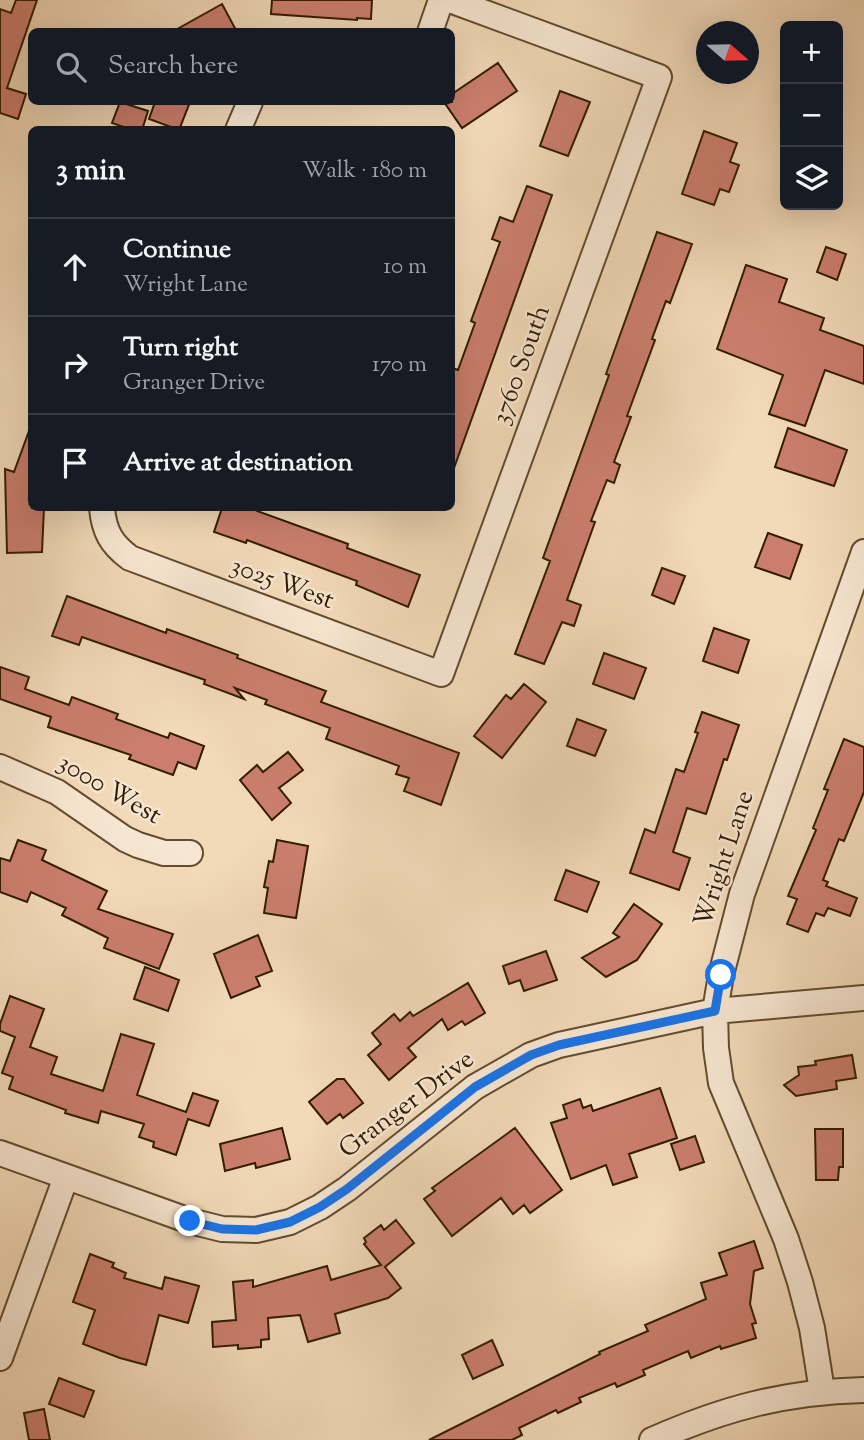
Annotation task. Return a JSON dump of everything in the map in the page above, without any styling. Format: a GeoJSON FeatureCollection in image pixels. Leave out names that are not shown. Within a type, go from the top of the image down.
{"type":"FeatureCollection","features":[{"type":"Feature","properties":{"kind":"street"},"geometry":{"type":"LineString","coordinates":[[431,28],[441,0]]}},
{"type":"Feature","properties":{"kind":"street","name":"3760 South"},"geometry":{"type":"LineString","coordinates":[[441,674],[659,77],[450,0]]}},
{"type":"Feature","properties":{"kind":"street"},"geometry":{"type":"LineString","coordinates":[[240,126],[249,105]]}},
{"type":"Feature","properties":{"kind":"street","name":"3025 West"},"geometry":{"type":"LineString","coordinates":[[102,511],[109,539],[118,550],[141,564],[441,674]]}},
{"type":"Feature","properties":{"kind":"street","name":"Wright Lane"},"geometry":{"type":"LineString","coordinates":[[822,1391],[812,1328],[786,1239],[721,1083],[715,1011],[721,975],[742,894],[864,552]]}},
{"type":"Feature","properties":{"kind":"street","name":"3000 West"},"geometry":{"type":"LineString","coordinates":[[0,767],[57,792],[138,845],[164,853],[190,853]]}},
{"type":"Feature","properties":{"kind":"street","name":"Granger Drive"},"geometry":{"type":"LineString","coordinates":[[0,1153],[190,1221],[222,1229],[256,1230],[290,1222],[320,1207],[347,1189],[475,1087],[531,1055],[570,1042],[715,1011],[864,998]]}},
{"type":"Feature","properties":{"kind":"street"},"geometry":{"type":"LineString","coordinates":[[0,1359],[66,1177]]}},
{"type":"Feature","properties":{"kind":"street"},"geometry":{"type":"LineString","coordinates":[[652,1440],[736,1407],[822,1391],[864,1390]]}},
{"type":"Feature","properties":{"kind":"building"},"geometry":{"type":"Polygon","coordinates":[[[16,0],[37,0],[7,88],[26,94],[18,119],[0,113],[0,9],[11,13],[16,0]]]}},
{"type":"Feature","properties":{"kind":"building"},"geometry":{"type":"Polygon","coordinates":[[[272,0],[372,0],[371,19],[271,14],[272,0]]]}},
{"type":"Feature","properties":{"kind":"building"},"geometry":{"type":"Polygon","coordinates":[[[222,4],[235,28],[179,28],[222,4]]]}},
{"type":"Feature","properties":{"kind":"building"},"geometry":{"type":"Polygon","coordinates":[[[498,63],[517,91],[462,128],[446,105],[455,105],[455,92],[498,63]]]}},
{"type":"Feature","properties":{"kind":"building"},"geometry":{"type":"Polygon","coordinates":[[[560,91],[590,102],[568,156],[540,146],[560,91]]]}},
{"type":"Feature","properties":{"kind":"building"},"geometry":{"type":"Polygon","coordinates":[[[119,105],[129,105],[148,111],[143,126],[121,126],[112,123],[119,105]]]}},
{"type":"Feature","properties":{"kind":"building"},"geometry":{"type":"Polygon","coordinates":[[[154,105],[189,105],[181,126],[168,126],[149,119],[154,105]]]}},
{"type":"Feature","properties":{"kind":"building"},"geometry":{"type":"Polygon","coordinates":[[[704,131],[737,143],[730,162],[739,165],[729,192],[720,189],[714,205],[682,194],[704,131]]]}},
{"type":"Feature","properties":{"kind":"building"},"geometry":{"type":"Polygon","coordinates":[[[527,186],[552,195],[455,465],[455,369],[458,370],[475,323],[471,321],[500,242],[492,239],[500,217],[513,222],[527,186]]]}},
{"type":"Feature","properties":{"kind":"building"},"geometry":{"type":"Polygon","coordinates":[[[657,232],[692,244],[670,303],[666,301],[652,339],[655,340],[627,416],[631,417],[614,462],[620,465],[614,483],[607,480],[591,521],[595,522],[567,600],[581,605],[574,626],[562,622],[544,664],[515,654],[550,561],[543,558],[657,232]]]}},
{"type":"Feature","properties":{"kind":"building"},"geometry":{"type":"Polygon","coordinates":[[[826,247],[846,254],[837,280],[817,272],[826,247]]]}},
{"type":"Feature","properties":{"kind":"building"},"geometry":{"type":"Polygon","coordinates":[[[746,265],[787,279],[779,302],[824,318],[820,330],[864,346],[864,384],[825,370],[805,426],[769,414],[783,375],[717,349],[746,265]]]}},
{"type":"Feature","properties":{"kind":"building"},"geometry":{"type":"Polygon","coordinates":[[[788,428],[847,450],[834,486],[775,467],[788,428]]]}},
{"type":"Feature","properties":{"kind":"building"},"geometry":{"type":"Polygon","coordinates":[[[28,434],[28,511],[44,511],[42,552],[7,553],[5,469],[14,472],[28,434]]]}},
{"type":"Feature","properties":{"kind":"building"},"geometry":{"type":"Polygon","coordinates":[[[221,511],[257,511],[348,544],[347,548],[420,575],[408,607],[356,585],[357,581],[247,540],[246,543],[214,532],[221,511]]]}},
{"type":"Feature","properties":{"kind":"building"},"geometry":{"type":"Polygon","coordinates":[[[768,533],[802,545],[790,579],[755,567],[768,533]]]}},
{"type":"Feature","properties":{"kind":"building"},"geometry":{"type":"Polygon","coordinates":[[[662,568],[685,576],[674,604],[652,595],[662,568]]]}},
{"type":"Feature","properties":{"kind":"building"},"geometry":{"type":"Polygon","coordinates":[[[67,596],[166,633],[167,629],[238,655],[237,658],[326,691],[321,702],[459,753],[441,805],[404,791],[409,778],[396,774],[399,766],[326,739],[330,728],[265,704],[267,700],[235,688],[244,699],[204,684],[205,680],[82,637],[79,645],[52,636],[67,596]]]}},
{"type":"Feature","properties":{"kind":"building"},"geometry":{"type":"Polygon","coordinates":[[[714,628],[749,640],[738,673],[703,661],[714,628]]]}},
{"type":"Feature","properties":{"kind":"building"},"geometry":{"type":"Polygon","coordinates":[[[604,653],[646,668],[634,699],[593,684],[604,653]]]}},
{"type":"Feature","properties":{"kind":"building"},"geometry":{"type":"Polygon","coordinates":[[[0,667],[29,677],[25,689],[69,705],[72,697],[118,714],[116,719],[168,738],[170,733],[204,746],[196,769],[178,762],[173,775],[129,759],[131,755],[48,727],[51,717],[0,699],[0,667]]]}},
{"type":"Feature","properties":{"kind":"building"},"geometry":{"type":"Polygon","coordinates":[[[524,684],[546,702],[502,758],[474,736],[506,695],[511,699],[524,684]]]}},
{"type":"Feature","properties":{"kind":"building"},"geometry":{"type":"Polygon","coordinates":[[[702,712],[739,725],[727,760],[724,759],[706,814],[687,808],[673,852],[690,858],[679,890],[630,873],[645,829],[655,833],[676,769],[684,772],[698,733],[695,732],[702,712]]]}},
{"type":"Feature","properties":{"kind":"building"},"geometry":{"type":"Polygon","coordinates":[[[577,719],[606,730],[595,756],[567,746],[577,719]]]}},
{"type":"Feature","properties":{"kind":"building"},"geometry":{"type":"Polygon","coordinates":[[[844,739],[864,747],[864,792],[844,841],[839,839],[823,880],[828,882],[826,886],[857,898],[850,916],[828,908],[824,916],[816,913],[808,932],[787,924],[797,899],[788,896],[816,830],[813,828],[828,790],[824,789],[844,739]]]}},
{"type":"Feature","properties":{"kind":"building"},"geometry":{"type":"Polygon","coordinates":[[[288,752],[303,770],[279,788],[291,803],[272,820],[240,780],[257,765],[263,772],[288,752]]]}},
{"type":"Feature","properties":{"kind":"building"},"geometry":{"type":"Polygon","coordinates":[[[18,840],[46,850],[42,860],[107,891],[98,909],[173,934],[159,969],[104,948],[108,938],[62,915],[66,908],[31,892],[27,902],[0,892],[0,858],[10,861],[18,840]]]}},
{"type":"Feature","properties":{"kind":"building"},"geometry":{"type":"Polygon","coordinates":[[[277,840],[308,846],[296,918],[264,913],[268,888],[264,887],[269,861],[273,862],[277,840]]]}},
{"type":"Feature","properties":{"kind":"building"},"geometry":{"type":"Polygon","coordinates":[[[566,870],[599,882],[587,912],[555,900],[566,870]]]}},
{"type":"Feature","properties":{"kind":"building"},"geometry":{"type":"Polygon","coordinates":[[[634,904],[662,924],[637,960],[606,977],[582,958],[619,937],[613,933],[634,904]]]}},
{"type":"Feature","properties":{"kind":"building"},"geometry":{"type":"Polygon","coordinates":[[[258,935],[272,971],[256,977],[260,986],[231,998],[214,954],[258,935]]]}},
{"type":"Feature","properties":{"kind":"building"},"geometry":{"type":"Polygon","coordinates":[[[546,951],[557,980],[524,991],[520,980],[509,984],[503,966],[546,951]]]}},
{"type":"Feature","properties":{"kind":"building"},"geometry":{"type":"Polygon","coordinates":[[[145,967],[179,980],[168,1011],[134,999],[145,967]]]}},
{"type":"Feature","properties":{"kind":"building"},"geometry":{"type":"Polygon","coordinates":[[[468,983],[485,1013],[465,1025],[462,1021],[448,1030],[442,1019],[408,1048],[416,1057],[389,1080],[368,1055],[381,1044],[372,1033],[394,1014],[400,1021],[410,1012],[413,1016],[468,983]]]}},
{"type":"Feature","properties":{"kind":"building"},"geometry":{"type":"Polygon","coordinates":[[[10,996],[44,1009],[30,1047],[57,1057],[51,1074],[103,1091],[121,1034],[154,1044],[137,1095],[186,1112],[193,1093],[218,1101],[209,1126],[188,1119],[176,1155],[153,1147],[154,1142],[139,1137],[144,1124],[101,1111],[98,1123],[65,1113],[66,1110],[9,1089],[13,1077],[2,1073],[15,1037],[0,1031],[0,1024],[10,996]]]}},
{"type":"Feature","properties":{"kind":"building"},"geometry":{"type":"Polygon","coordinates":[[[852,1055],[856,1078],[836,1081],[837,1089],[796,1096],[784,1085],[799,1075],[798,1067],[816,1065],[815,1061],[852,1055]]]}},
{"type":"Feature","properties":{"kind":"building"},"geometry":{"type":"Polygon","coordinates":[[[337,1079],[344,1079],[363,1103],[343,1118],[340,1114],[327,1124],[309,1102],[337,1079]]]}},
{"type":"Feature","properties":{"kind":"building"},"geometry":{"type":"Polygon","coordinates":[[[660,1088],[677,1138],[629,1154],[637,1177],[613,1185],[606,1165],[571,1179],[551,1123],[567,1118],[563,1105],[580,1099],[583,1108],[591,1105],[593,1111],[660,1088]]]}},
{"type":"Feature","properties":{"kind":"building"},"geometry":{"type":"Polygon","coordinates":[[[282,1128],[290,1159],[256,1168],[255,1163],[225,1171],[220,1144],[282,1128]]]}},
{"type":"Feature","properties":{"kind":"building"},"geometry":{"type":"Polygon","coordinates":[[[515,1128],[562,1190],[530,1213],[524,1205],[513,1214],[501,1198],[452,1236],[424,1199],[435,1191],[432,1188],[515,1128]]]}},
{"type":"Feature","properties":{"kind":"building"},"geometry":{"type":"Polygon","coordinates":[[[815,1129],[843,1129],[843,1167],[839,1167],[838,1180],[816,1180],[815,1129]]]}},
{"type":"Feature","properties":{"kind":"building"},"geometry":{"type":"Polygon","coordinates":[[[695,1136],[704,1162],[680,1170],[671,1144],[695,1136]]]}},
{"type":"Feature","properties":{"kind":"building"},"geometry":{"type":"Polygon","coordinates":[[[396,1220],[414,1243],[385,1267],[401,1288],[388,1298],[335,1314],[340,1333],[308,1342],[300,1315],[268,1318],[269,1339],[261,1340],[261,1347],[213,1347],[212,1322],[236,1320],[233,1282],[253,1280],[253,1287],[327,1266],[331,1280],[381,1265],[364,1244],[364,1238],[381,1225],[384,1230],[396,1220]]]}},
{"type":"Feature","properties":{"kind":"building"},"geometry":{"type":"Polygon","coordinates":[[[754,1241],[763,1268],[754,1271],[750,1304],[756,1323],[752,1324],[756,1338],[721,1349],[720,1346],[691,1358],[688,1351],[643,1370],[645,1375],[617,1387],[615,1383],[579,1398],[581,1402],[558,1413],[556,1410],[519,1428],[522,1435],[512,1440],[429,1440],[600,1354],[599,1352],[648,1331],[645,1325],[706,1299],[701,1283],[727,1275],[719,1253],[754,1241]]]}},
{"type":"Feature","properties":{"kind":"building"},"geometry":{"type":"Polygon","coordinates":[[[90,1254],[114,1263],[112,1267],[126,1273],[124,1278],[162,1289],[165,1277],[199,1286],[188,1323],[159,1315],[146,1365],[83,1344],[95,1310],[73,1302],[90,1254]]]}},
{"type":"Feature","properties":{"kind":"building"},"geometry":{"type":"Polygon","coordinates":[[[492,1340],[503,1365],[473,1379],[462,1355],[492,1340]]]}},
{"type":"Feature","properties":{"kind":"building"},"geometry":{"type":"Polygon","coordinates":[[[59,1378],[94,1391],[84,1417],[49,1404],[59,1378]]]}},
{"type":"Feature","properties":{"kind":"building"},"geometry":{"type":"Polygon","coordinates":[[[44,1409],[50,1440],[29,1440],[24,1413],[44,1409]]]}},
{"type":"Feature","properties":{"kind":"route"},"geometry":{"type":"LineString","coordinates":[[190,1221],[222,1229],[256,1230],[290,1222],[347,1189],[475,1087],[531,1055],[559,1045],[715,1011],[721,975]]}}]}
